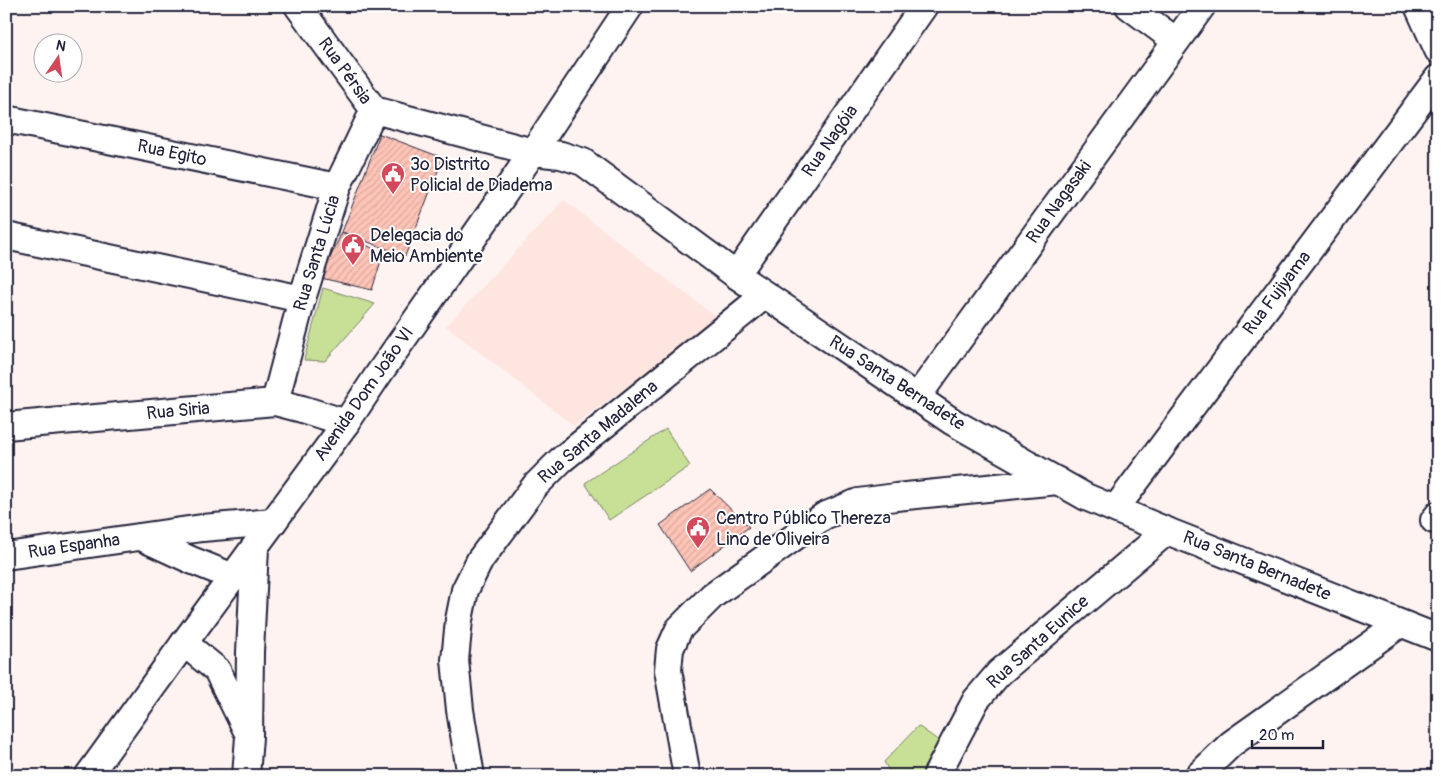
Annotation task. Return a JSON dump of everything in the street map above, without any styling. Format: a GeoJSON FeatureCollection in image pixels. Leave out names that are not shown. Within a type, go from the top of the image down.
{"type":"FeatureCollection","features":[{"type":"Feature","properties":{"kind":"street","name":"Rua Pérsia"},"geometry":{"type":"LineString","coordinates":[[298,6],[374,110]]}},
{"type":"Feature","properties":{"kind":"street","name":"Avenida Dom João VI"},"geometry":{"type":"LineString","coordinates":[[88,776],[346,423],[533,152],[630,6]]}},
{"type":"Feature","properties":{"kind":"street","name":"Rua Nagóia"},"geometry":{"type":"LineString","coordinates":[[736,275],[924,6]]}},
{"type":"Feature","properties":{"kind":"street"},"geometry":{"type":"LineString","coordinates":[[1129,6],[1176,41]]}},
{"type":"Feature","properties":{"kind":"street","name":"Rua Nagasaki"},"geometry":{"type":"LineString","coordinates":[[917,397],[1202,6]]}},
{"type":"Feature","properties":{"kind":"street"},"geometry":{"type":"LineString","coordinates":[[1418,6],[1438,50]]}},
{"type":"Feature","properties":{"kind":"street","name":"Rua Fujiyama"},"geometry":{"type":"LineString","coordinates":[[1116,508],[1438,78]]}},
{"type":"Feature","properties":{"kind":"street","name":"Rua Santa Bernadete"},"geometry":{"type":"LineString","coordinates":[[374,110],[533,152],[561,154],[583,162],[736,275],[953,422],[1058,481],[1086,496],[1167,531],[1438,638]]}},
{"type":"Feature","properties":{"kind":"street","name":"Rua Santa Lúcia"},"geometry":{"type":"LineString","coordinates":[[275,402],[302,299],[337,188],[374,110]]}},
{"type":"Feature","properties":{"kind":"street","name":"Rua Egito"},"geometry":{"type":"LineString","coordinates":[[6,119],[337,188]]}},
{"type":"Feature","properties":{"kind":"street"},"geometry":{"type":"LineString","coordinates":[[6,236],[302,299]]}},
{"type":"Feature","properties":{"kind":"street","name":"Rua Santa Madalena"},"geometry":{"type":"LineString","coordinates":[[471,776],[460,710],[455,660],[459,620],[465,590],[480,560],[535,486],[561,460],[765,295]]}},
{"type":"Feature","properties":{"kind":"street","name":"Rua Siria"},"geometry":{"type":"LineString","coordinates":[[6,426],[275,402],[346,423]]}},
{"type":"Feature","properties":{"kind":"street"},"geometry":{"type":"LineString","coordinates":[[687,776],[668,670],[670,649],[679,628],[713,595],[824,516],[858,502],[896,496],[1058,481]]}},
{"type":"Feature","properties":{"kind":"street","name":"Rua Espanha"},"geometry":{"type":"LineString","coordinates":[[6,556],[202,528],[273,522]]}},
{"type":"Feature","properties":{"kind":"street","name":"Rua Santa Eunice"},"geometry":{"type":"LineString","coordinates":[[936,776],[976,700],[999,672],[1167,531]]}},
{"type":"Feature","properties":{"kind":"street","name":"Rua Espanha"},"geometry":{"type":"LineString","coordinates":[[141,537],[234,577]]}},
{"type":"Feature","properties":{"kind":"street"},"geometry":{"type":"LineString","coordinates":[[246,776],[255,548]]}},
{"type":"Feature","properties":{"kind":"street"},"geometry":{"type":"LineString","coordinates":[[1198,776],[1231,744],[1400,624]]}},
{"type":"Feature","properties":{"kind":"street"},"geometry":{"type":"LineString","coordinates":[[217,670],[230,662],[250,639]]}},
{"type":"Feature","properties":{"kind":"street"},"geometry":{"type":"LineString","coordinates":[[184,643],[217,670],[249,737]]}},
{"type":"Feature","properties":{"kind":"shaded area"},"geometry":{"type":"Polygon","coordinates":[[[564,200],[719,319],[574,426],[446,326],[564,200]]]}},
{"type":"Feature","properties":{"kind":"green space"},"geometry":{"type":"Polygon","coordinates":[[[323,288],[375,304],[325,361],[304,360],[323,288]]]}},
{"type":"Feature","properties":{"kind":"green space"},"geometry":{"type":"Polygon","coordinates":[[[666,429],[690,466],[609,520],[585,483],[666,429]]]}},
{"type":"Feature","properties":{"kind":"green space"},"geometry":{"type":"Polygon","coordinates":[[[918,726],[946,746],[933,776],[892,776],[884,762],[918,726]]]}},
{"type":"Feature","properties":{"kind":"building","name":"3º Distrito Policial de Diadema"},"geometry":{"type":"Polygon","coordinates":[[[380,134],[443,158],[405,256],[342,232],[380,134]]]}},
{"type":"Feature","properties":{"kind":"building","name":"Delegacia do Meio Ambiente"},"geometry":{"type":"Polygon","coordinates":[[[342,232],[383,254],[372,290],[321,278],[342,232]]]}},
{"type":"Feature","properties":{"kind":"building","name":"Centro Público Thereza Lino de Oliveira"},"geometry":{"type":"Polygon","coordinates":[[[710,489],[749,527],[690,571],[660,525],[710,489]]]}},
{"type":"Feature","properties":{"kind":"place","name":"3º Distrito Policial de Diadema"},"geometry":{"type":"Point","coordinates":[393,195]}},
{"type":"Feature","properties":{"kind":"place","name":"Delegacia do Meio Ambiente"},"geometry":{"type":"Point","coordinates":[353,266]}},
{"type":"Feature","properties":{"kind":"place","name":"Centro Público Thereza Lino de Oliveira"},"geometry":{"type":"Point","coordinates":[698,549]}}]}
